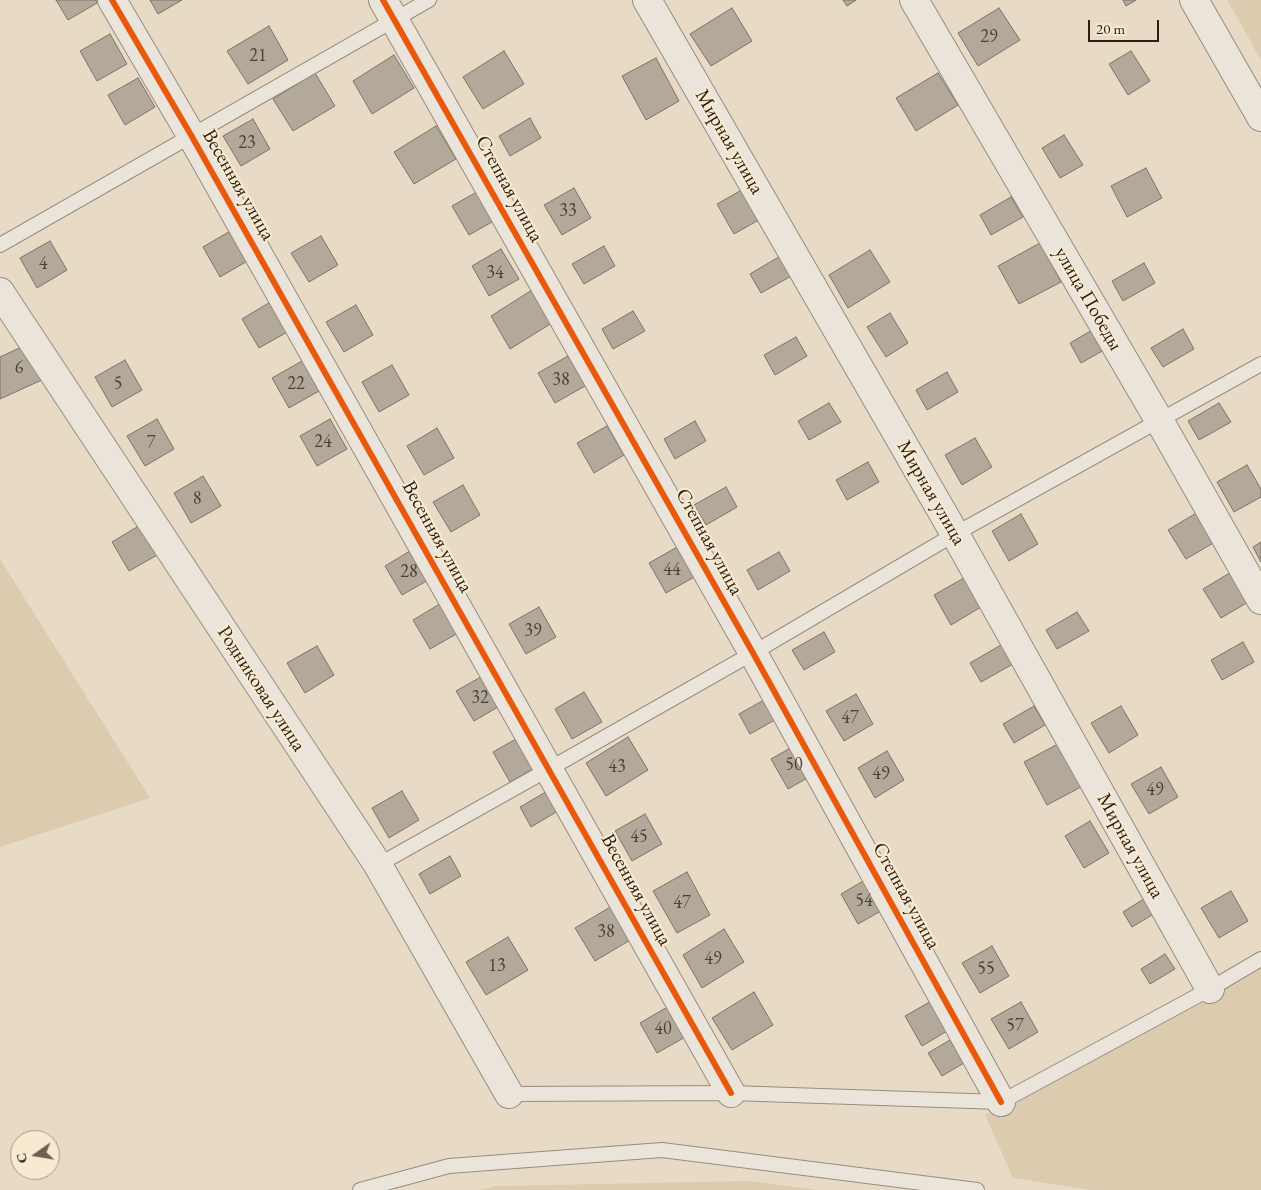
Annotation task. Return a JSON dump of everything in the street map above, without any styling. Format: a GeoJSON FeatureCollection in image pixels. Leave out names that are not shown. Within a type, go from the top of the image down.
{"type":"FeatureCollection","features":[{"type":"Feature","properties":{"kind":"street","name":"Весенняя улица"},"geometry":{"type":"LineString","coordinates":[[112,0],[191,135],[731,1093]]}},
{"type":"Feature","properties":{"kind":"street","name":"Мирная улица"},"geometry":{"type":"LineString","coordinates":[[647,0],[955,534],[1210,989]]}},
{"type":"Feature","properties":{"kind":"street","name":"улица Победы"},"geometry":{"type":"LineString","coordinates":[[914,0],[1159,420],[1261,600]]}},
{"type":"Feature","properties":{"kind":"street"},"geometry":{"type":"LineString","coordinates":[[1194,0],[1261,117]]}},
{"type":"Feature","properties":{"kind":"street","name":"Степная улица"},"geometry":{"type":"LineString","coordinates":[[389,10],[753,653],[1001,1102]]}},
{"type":"Feature","properties":{"kind":"street","name":"Родниковая улица"},"geometry":{"type":"LineString","coordinates":[[0,292],[378,865],[509,1094]]}},
{"type":"Feature","properties":{"kind":"lane"},"geometry":{"type":"LineString","coordinates":[[0,245],[191,135],[389,10],[428,0]]}},
{"type":"Feature","properties":{"kind":"lane"},"geometry":{"type":"LineString","coordinates":[[378,865],[753,653],[955,534],[1261,364]]}},
{"type":"Feature","properties":{"kind":"lane"},"geometry":{"type":"LineString","coordinates":[[509,1094],[731,1093],[1001,1102],[1210,989],[1261,959]]}},
{"type":"Feature","properties":{"kind":"lane"},"geometry":{"type":"LineString","coordinates":[[360,1190],[449,1166],[662,1150],[977,1190]]}},
{"type":"Feature","properties":{"kind":"shaded area"},"geometry":{"type":"Polygon","coordinates":[[[1227,0],[1261,0],[1261,60],[1227,0]]]}},
{"type":"Feature","properties":{"kind":"shaded area"},"geometry":{"type":"Polygon","coordinates":[[[0,559],[150,798],[0,847],[0,559]]]}},
{"type":"Feature","properties":{"kind":"shaded area"},"geometry":{"type":"Polygon","coordinates":[[[1261,962],[1261,1190],[1091,1190],[1013,1178],[985,1115],[1261,962]]]}},
{"type":"Feature","properties":{"kind":"shaded area"},"geometry":{"type":"Polygon","coordinates":[[[749,1181],[818,1190],[480,1190],[496,1186],[749,1181]]]}},
{"type":"Feature","properties":{"kind":"building"},"geometry":{"type":"Polygon","coordinates":[[[56,0],[96,0],[97,3],[68,20],[56,0]]]}},
{"type":"Feature","properties":{"kind":"building"},"geometry":{"type":"Polygon","coordinates":[[[150,0],[182,0],[158,14],[150,0]]]}},
{"type":"Feature","properties":{"kind":"building"},"geometry":{"type":"Polygon","coordinates":[[[843,0],[856,0],[847,6],[843,0]]]}},
{"type":"Feature","properties":{"kind":"building"},"geometry":{"type":"Polygon","coordinates":[[[1123,0],[1136,0],[1126,6],[1123,0]]]}},
{"type":"Feature","properties":{"kind":"building"},"geometry":{"type":"Polygon","coordinates":[[[732,8],[752,41],[711,66],[690,34],[732,8]]]}},
{"type":"Feature","properties":{"kind":"building"},"geometry":{"type":"Polygon","coordinates":[[[999,8],[1020,40],[978,66],[958,33],[999,8]]]}},
{"type":"Feature","properties":{"kind":"building"},"geometry":{"type":"Polygon","coordinates":[[[269,26],[288,60],[248,84],[227,51],[269,26]]]}},
{"type":"Feature","properties":{"kind":"building"},"geometry":{"type":"Polygon","coordinates":[[[110,34],[127,64],[97,81],[80,51],[110,34]]]}},
{"type":"Feature","properties":{"kind":"building"},"geometry":{"type":"Polygon","coordinates":[[[504,51],[524,84],[483,109],[463,77],[504,51]]]}},
{"type":"Feature","properties":{"kind":"building"},"geometry":{"type":"Polygon","coordinates":[[[1131,51],[1150,81],[1128,95],[1109,64],[1131,51]]]}},
{"type":"Feature","properties":{"kind":"building"},"geometry":{"type":"Polygon","coordinates":[[[394,55],[414,88],[372,114],[353,81],[394,55]]]}},
{"type":"Feature","properties":{"kind":"building"},"geometry":{"type":"Polygon","coordinates":[[[656,58],[679,101],[646,120],[622,76],[656,58]]]}},
{"type":"Feature","properties":{"kind":"building"},"geometry":{"type":"Polygon","coordinates":[[[315,73],[335,106],[293,131],[273,99],[315,73]]]}},
{"type":"Feature","properties":{"kind":"building"},"geometry":{"type":"Polygon","coordinates":[[[938,73],[958,105],[916,131],[896,98],[938,73]]]}},
{"type":"Feature","properties":{"kind":"building"},"geometry":{"type":"Polygon","coordinates":[[[138,78],[155,107],[125,125],[108,95],[138,78]]]}},
{"type":"Feature","properties":{"kind":"building"},"geometry":{"type":"Polygon","coordinates":[[[530,118],[541,138],[510,156],[499,136],[530,118]]]}},
{"type":"Feature","properties":{"kind":"building"},"geometry":{"type":"Polygon","coordinates":[[[253,119],[270,149],[241,166],[223,136],[253,119]]]}},
{"type":"Feature","properties":{"kind":"building"},"geometry":{"type":"Polygon","coordinates":[[[436,126],[456,159],[414,184],[394,152],[436,126]]]}},
{"type":"Feature","properties":{"kind":"building"},"geometry":{"type":"Polygon","coordinates":[[[1064,135],[1083,165],[1060,178],[1042,148],[1064,135]]]}},
{"type":"Feature","properties":{"kind":"building"},"geometry":{"type":"Polygon","coordinates":[[[1146,168],[1162,198],[1127,217],[1111,186],[1146,168]]]}},
{"type":"Feature","properties":{"kind":"building"},"geometry":{"type":"Polygon","coordinates":[[[747,187],[764,217],[734,234],[717,204],[747,187]]]}},
{"type":"Feature","properties":{"kind":"building"},"geometry":{"type":"Polygon","coordinates":[[[574,188],[591,218],[562,235],[544,205],[574,188]]]}},
{"type":"Feature","properties":{"kind":"building"},"geometry":{"type":"Polygon","coordinates":[[[482,189],[499,218],[469,235],[452,206],[482,189]]]}},
{"type":"Feature","properties":{"kind":"building"},"geometry":{"type":"Polygon","coordinates":[[[1011,197],[1023,217],[991,235],[980,215],[1011,197]]]}},
{"type":"Feature","properties":{"kind":"building"},"geometry":{"type":"Polygon","coordinates":[[[232,230],[249,260],[220,277],[203,247],[232,230]]]}},
{"type":"Feature","properties":{"kind":"building"},"geometry":{"type":"Polygon","coordinates":[[[321,236],[338,265],[309,282],[291,253],[321,236]]]}},
{"type":"Feature","properties":{"kind":"building"},"geometry":{"type":"Polygon","coordinates":[[[50,241],[67,270],[37,288],[20,258],[50,241]]]}},
{"type":"Feature","properties":{"kind":"building"},"geometry":{"type":"Polygon","coordinates":[[[1040,243],[1061,282],[1019,304],[998,266],[1040,243]]]}},
{"type":"Feature","properties":{"kind":"building"},"geometry":{"type":"Polygon","coordinates":[[[604,246],[615,266],[584,284],[572,264],[604,246]]]}},
{"type":"Feature","properties":{"kind":"building"},"geometry":{"type":"Polygon","coordinates":[[[501,249],[519,279],[489,296],[472,266],[501,249]]]}},
{"type":"Feature","properties":{"kind":"building"},"geometry":{"type":"Polygon","coordinates":[[[870,250],[890,282],[848,308],[829,275],[870,250]]]}},
{"type":"Feature","properties":{"kind":"building"},"geometry":{"type":"Polygon","coordinates":[[[782,255],[793,275],[761,293],[750,274],[782,255]]]}},
{"type":"Feature","properties":{"kind":"building"},"geometry":{"type":"Polygon","coordinates":[[[1144,263],[1155,283],[1123,301],[1112,281],[1144,263]]]}},
{"type":"Feature","properties":{"kind":"building"},"geometry":{"type":"Polygon","coordinates":[[[532,290],[552,323],[510,349],[491,316],[532,290]]]}},
{"type":"Feature","properties":{"kind":"building"},"geometry":{"type":"Polygon","coordinates":[[[272,301],[289,331],[259,348],[242,319],[272,301]]]}},
{"type":"Feature","properties":{"kind":"building"},"geometry":{"type":"Polygon","coordinates":[[[356,305],[373,335],[344,352],[326,322],[356,305]]]}},
{"type":"Feature","properties":{"kind":"building"},"geometry":{"type":"Polygon","coordinates":[[[633,311],[645,331],[613,349],[602,329],[633,311]]]}},
{"type":"Feature","properties":{"kind":"building"},"geometry":{"type":"Polygon","coordinates":[[[890,313],[908,343],[886,357],[867,327],[890,313]]]}},
{"type":"Feature","properties":{"kind":"building"},"geometry":{"type":"Polygon","coordinates":[[[1101,325],[1113,345],[1081,363],[1070,343],[1101,325]]]}},
{"type":"Feature","properties":{"kind":"building"},"geometry":{"type":"Polygon","coordinates":[[[1183,329],[1194,349],[1163,367],[1151,348],[1183,329]]]}},
{"type":"Feature","properties":{"kind":"building"},"geometry":{"type":"Polygon","coordinates":[[[796,337],[807,356],[775,375],[764,355],[796,337]]]}},
{"type":"Feature","properties":{"kind":"building"},"geometry":{"type":"Polygon","coordinates":[[[28,344],[44,379],[0,399],[0,357],[28,344]]]}},
{"type":"Feature","properties":{"kind":"building"},"geometry":{"type":"Polygon","coordinates":[[[568,356],[585,386],[555,403],[538,373],[568,356]]]}},
{"type":"Feature","properties":{"kind":"building"},"geometry":{"type":"Polygon","coordinates":[[[125,360],[142,390],[112,407],[95,377],[125,360]]]}},
{"type":"Feature","properties":{"kind":"building"},"geometry":{"type":"Polygon","coordinates":[[[302,361],[319,391],[289,408],[272,378],[302,361]]]}},
{"type":"Feature","properties":{"kind":"building"},"geometry":{"type":"Polygon","coordinates":[[[392,365],[409,395],[379,412],[362,382],[392,365]]]}},
{"type":"Feature","properties":{"kind":"building"},"geometry":{"type":"Polygon","coordinates":[[[947,372],[958,392],[927,410],[916,390],[947,372]]]}},
{"type":"Feature","properties":{"kind":"building"},"geometry":{"type":"Polygon","coordinates":[[[829,403],[841,422],[809,440],[798,421],[829,403]]]}},
{"type":"Feature","properties":{"kind":"building"},"geometry":{"type":"Polygon","coordinates":[[[1219,403],[1231,422],[1199,440],[1188,421],[1219,403]]]}},
{"type":"Feature","properties":{"kind":"building"},"geometry":{"type":"Polygon","coordinates":[[[157,419],[174,449],[145,466],[127,436],[157,419]]]}},
{"type":"Feature","properties":{"kind":"building"},"geometry":{"type":"Polygon","coordinates":[[[330,419],[347,449],[317,466],[300,436],[330,419]]]}},
{"type":"Feature","properties":{"kind":"building"},"geometry":{"type":"Polygon","coordinates":[[[695,421],[706,441],[675,459],[664,439],[695,421]]]}},
{"type":"Feature","properties":{"kind":"building"},"geometry":{"type":"Polygon","coordinates":[[[607,426],[624,455],[594,473],[577,443],[607,426]]]}},
{"type":"Feature","properties":{"kind":"building"},"geometry":{"type":"Polygon","coordinates":[[[437,428],[454,458],[424,475],[407,446],[437,428]]]}},
{"type":"Feature","properties":{"kind":"building"},"geometry":{"type":"Polygon","coordinates":[[[975,438],[992,467],[962,485],[945,455],[975,438]]]}},
{"type":"Feature","properties":{"kind":"building"},"geometry":{"type":"Polygon","coordinates":[[[868,462],[879,482],[847,500],[836,480],[868,462]]]}},
{"type":"Feature","properties":{"kind":"building"},"geometry":{"type":"Polygon","coordinates":[[[1247,465],[1261,489],[1261,497],[1234,512],[1217,482],[1247,465]]]}},
{"type":"Feature","properties":{"kind":"building"},"geometry":{"type":"Polygon","coordinates":[[[203,476],[221,506],[191,523],[174,493],[203,476]]]}},
{"type":"Feature","properties":{"kind":"building"},"geometry":{"type":"Polygon","coordinates":[[[463,485],[480,515],[451,532],[433,502],[463,485]]]}},
{"type":"Feature","properties":{"kind":"building"},"geometry":{"type":"Polygon","coordinates":[[[726,487],[737,507],[706,525],[694,505],[726,487]]]}},
{"type":"Feature","properties":{"kind":"building"},"geometry":{"type":"Polygon","coordinates":[[[1198,512],[1215,542],[1186,559],[1168,530],[1198,512]]]}},
{"type":"Feature","properties":{"kind":"building"},"geometry":{"type":"Polygon","coordinates":[[[1021,514],[1038,544],[1009,561],[992,531],[1021,514]]]}},
{"type":"Feature","properties":{"kind":"building"},"geometry":{"type":"Polygon","coordinates":[[[142,524],[159,554],[129,571],[112,542],[142,524]]]}},
{"type":"Feature","properties":{"kind":"building"},"geometry":{"type":"Polygon","coordinates":[[[1261,542],[1261,562],[1253,547],[1261,542]]]}},
{"type":"Feature","properties":{"kind":"building"},"geometry":{"type":"Polygon","coordinates":[[[679,546],[696,576],[666,593],[649,563],[679,546]]]}},
{"type":"Feature","properties":{"kind":"building"},"geometry":{"type":"Polygon","coordinates":[[[415,548],[432,578],[402,595],[385,566],[415,548]]]}},
{"type":"Feature","properties":{"kind":"building"},"geometry":{"type":"Polygon","coordinates":[[[779,552],[790,571],[758,590],[747,570],[779,552]]]}},
{"type":"Feature","properties":{"kind":"building"},"geometry":{"type":"Polygon","coordinates":[[[1233,571],[1250,601],[1221,618],[1203,589],[1233,571]]]}},
{"type":"Feature","properties":{"kind":"building"},"geometry":{"type":"Polygon","coordinates":[[[964,578],[981,607],[951,625],[934,595],[964,578]]]}},
{"type":"Feature","properties":{"kind":"building"},"geometry":{"type":"Polygon","coordinates":[[[443,602],[460,632],[430,649],[413,620],[443,602]]]}},
{"type":"Feature","properties":{"kind":"building"},"geometry":{"type":"Polygon","coordinates":[[[539,607],[556,637],[526,654],[509,624],[539,607]]]}},
{"type":"Feature","properties":{"kind":"building"},"geometry":{"type":"Polygon","coordinates":[[[1077,612],[1089,631],[1057,649],[1046,630],[1077,612]]]}},
{"type":"Feature","properties":{"kind":"building"},"geometry":{"type":"Polygon","coordinates":[[[824,632],[835,652],[804,670],[792,650],[824,632]]]}},
{"type":"Feature","properties":{"kind":"building"},"geometry":{"type":"Polygon","coordinates":[[[1243,642],[1254,662],[1222,680],[1211,660],[1243,642]]]}},
{"type":"Feature","properties":{"kind":"building"},"geometry":{"type":"Polygon","coordinates":[[[1001,645],[1013,664],[981,682],[970,663],[1001,645]]]}},
{"type":"Feature","properties":{"kind":"building"},"geometry":{"type":"Polygon","coordinates":[[[317,646],[334,675],[305,693],[287,663],[317,646]]]}},
{"type":"Feature","properties":{"kind":"building"},"geometry":{"type":"Polygon","coordinates":[[[486,674],[503,704],[474,721],[456,691],[486,674]]]}},
{"type":"Feature","properties":{"kind":"building"},"geometry":{"type":"Polygon","coordinates":[[[584,692],[602,722],[572,739],[555,709],[584,692]]]}},
{"type":"Feature","properties":{"kind":"building"},"geometry":{"type":"Polygon","coordinates":[[[856,694],[873,724],[844,741],[826,711],[856,694]]]}},
{"type":"Feature","properties":{"kind":"building"},"geometry":{"type":"Polygon","coordinates":[[[771,696],[782,716],[750,734],[739,714],[771,696]]]}},
{"type":"Feature","properties":{"kind":"building"},"geometry":{"type":"Polygon","coordinates":[[[1034,706],[1045,725],[1014,743],[1003,724],[1034,706]]]}},
{"type":"Feature","properties":{"kind":"building"},"geometry":{"type":"Polygon","coordinates":[[[1121,706],[1138,735],[1109,753],[1091,723],[1121,706]]]}},
{"type":"Feature","properties":{"kind":"building"},"geometry":{"type":"Polygon","coordinates":[[[523,735],[540,765],[510,782],[493,752],[523,735]]]}},
{"type":"Feature","properties":{"kind":"building"},"geometry":{"type":"Polygon","coordinates":[[[628,737],[648,770],[606,796],[586,763],[628,737]]]}},
{"type":"Feature","properties":{"kind":"building"},"geometry":{"type":"Polygon","coordinates":[[[801,742],[818,772],[788,789],[771,759],[801,742]]]}},
{"type":"Feature","properties":{"kind":"building"},"geometry":{"type":"Polygon","coordinates":[[[1058,744],[1081,787],[1047,805],[1024,762],[1058,744]]]}},
{"type":"Feature","properties":{"kind":"building"},"geometry":{"type":"Polygon","coordinates":[[[887,751],[904,780],[875,798],[858,768],[887,751]]]}},
{"type":"Feature","properties":{"kind":"building"},"geometry":{"type":"Polygon","coordinates":[[[1161,767],[1178,797],[1149,814],[1131,784],[1161,767]]]}},
{"type":"Feature","properties":{"kind":"building"},"geometry":{"type":"Polygon","coordinates":[[[551,789],[563,808],[531,827],[520,807],[551,789]]]}},
{"type":"Feature","properties":{"kind":"building"},"geometry":{"type":"Polygon","coordinates":[[[402,791],[419,820],[389,838],[372,808],[402,791]]]}},
{"type":"Feature","properties":{"kind":"building"},"geometry":{"type":"Polygon","coordinates":[[[645,814],[662,844],[632,861],[615,831],[645,814]]]}},
{"type":"Feature","properties":{"kind":"building"},"geometry":{"type":"Polygon","coordinates":[[[1090,821],[1109,853],[1084,868],[1065,836],[1090,821]]]}},
{"type":"Feature","properties":{"kind":"building"},"geometry":{"type":"Polygon","coordinates":[[[450,856],[461,876],[430,894],[419,874],[450,856]]]}},
{"type":"Feature","properties":{"kind":"building"},"geometry":{"type":"Polygon","coordinates":[[[687,872],[710,915],[677,933],[653,891],[687,872]]]}},
{"type":"Feature","properties":{"kind":"building"},"geometry":{"type":"Polygon","coordinates":[[[870,877],[888,907],[858,924],[841,894],[870,877]]]}},
{"type":"Feature","properties":{"kind":"building"},"geometry":{"type":"Polygon","coordinates":[[[1231,891],[1248,921],[1219,938],[1201,908],[1231,891]]]}},
{"type":"Feature","properties":{"kind":"building"},"geometry":{"type":"Polygon","coordinates":[[[1147,897],[1157,912],[1132,927],[1123,912],[1147,897]]]}},
{"type":"Feature","properties":{"kind":"building"},"geometry":{"type":"Polygon","coordinates":[[[617,903],[637,936],[595,961],[575,928],[617,903]]]}},
{"type":"Feature","properties":{"kind":"building"},"geometry":{"type":"Polygon","coordinates":[[[724,929],[744,962],[702,988],[683,955],[724,929]]]}},
{"type":"Feature","properties":{"kind":"building"},"geometry":{"type":"Polygon","coordinates":[[[508,937],[528,970],[486,995],[466,962],[508,937]]]}},
{"type":"Feature","properties":{"kind":"building"},"geometry":{"type":"Polygon","coordinates":[[[992,946],[1009,976],[980,993],[962,963],[992,946]]]}},
{"type":"Feature","properties":{"kind":"building"},"geometry":{"type":"Polygon","coordinates":[[[1165,954],[1175,969],[1150,984],[1141,969],[1165,954]]]}},
{"type":"Feature","properties":{"kind":"building"},"geometry":{"type":"Polygon","coordinates":[[[754,992],[773,1025],[732,1050],[712,1018],[754,992]]]}},
{"type":"Feature","properties":{"kind":"building"},"geometry":{"type":"Polygon","coordinates":[[[935,999],[952,1028],[922,1046],[905,1016],[935,999]]]}},
{"type":"Feature","properties":{"kind":"building"},"geometry":{"type":"Polygon","coordinates":[[[1021,1002],[1038,1032],[1009,1049],[991,1019],[1021,1002]]]}},
{"type":"Feature","properties":{"kind":"building"},"geometry":{"type":"Polygon","coordinates":[[[669,1006],[687,1036],[657,1053],[640,1023],[669,1006]]]}},
{"type":"Feature","properties":{"kind":"building"},"geometry":{"type":"Polygon","coordinates":[[[950,1040],[964,1063],[942,1076],[928,1053],[950,1040]]]}},
{"type":"Feature","properties":{"kind":"cycle path"},"geometry":{"type":"LineString","coordinates":[[112,0],[191,135],[731,1093]]}},
{"type":"Feature","properties":{"kind":"cycle path"},"geometry":{"type":"LineString","coordinates":[[383,0],[753,653],[1001,1102]]}}]}
